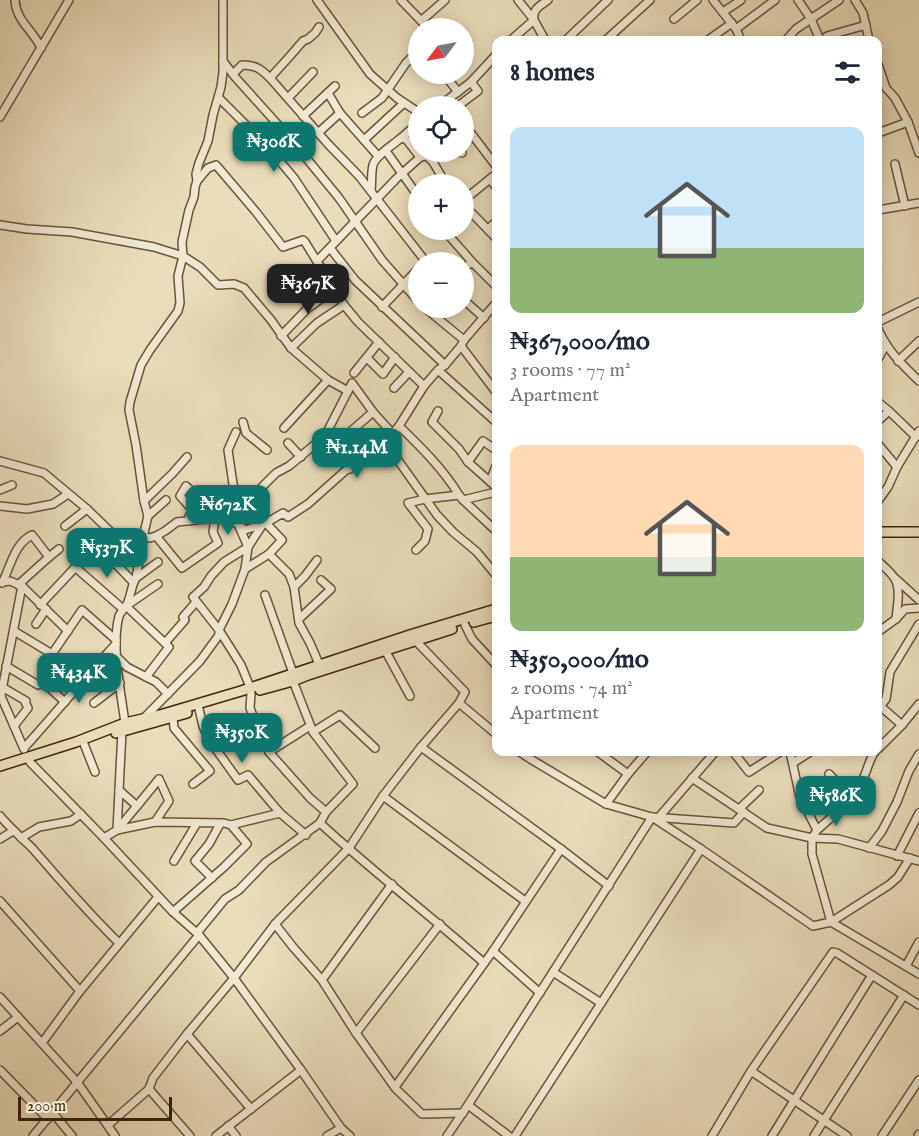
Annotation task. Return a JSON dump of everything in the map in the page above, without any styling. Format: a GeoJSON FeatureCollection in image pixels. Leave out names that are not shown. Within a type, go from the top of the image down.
{"type":"FeatureCollection","features":[{"type":"Feature","properties":{"kind":"main road"},"geometry":{"type":"LineString","coordinates":[[882,527],[919,531]]}},
{"type":"Feature","properties":{"kind":"main road"},"geometry":{"type":"LineString","coordinates":[[882,532],[919,531]]}},
{"type":"Feature","properties":{"kind":"main road"},"geometry":{"type":"LineString","coordinates":[[0,772],[27,756],[84,744],[144,718],[293,677],[308,675],[413,634],[492,610]]}},
{"type":"Feature","properties":{"kind":"main road"},"geometry":{"type":"LineString","coordinates":[[293,677],[319,664],[386,650],[492,617]]}},
{"type":"Feature","properties":{"kind":"main road"},"geometry":{"type":"LineString","coordinates":[[0,765],[124,727],[173,718],[250,690]]}},
{"type":"Feature","properties":{"kind":"street"},"geometry":{"type":"LineString","coordinates":[[15,0],[15,8],[21,20],[38,39],[41,48]]}},
{"type":"Feature","properties":{"kind":"street"},"geometry":{"type":"LineString","coordinates":[[0,117],[69,0]]}},
{"type":"Feature","properties":{"kind":"street"},"geometry":{"type":"LineString","coordinates":[[197,181],[196,174],[208,141],[223,72],[223,0]]}},
{"type":"Feature","properties":{"kind":"street"},"geometry":{"type":"LineString","coordinates":[[318,0],[364,66],[378,82],[408,106]]}},
{"type":"Feature","properties":{"kind":"street"},"geometry":{"type":"LineString","coordinates":[[400,0],[418,18]]}},
{"type":"Feature","properties":{"kind":"street"},"geometry":{"type":"LineString","coordinates":[[424,18],[445,0]]}},
{"type":"Feature","properties":{"kind":"street"},"geometry":{"type":"LineString","coordinates":[[518,0],[534,20],[543,36]]}},
{"type":"Feature","properties":{"kind":"street"},"geometry":{"type":"LineString","coordinates":[[534,20],[533,14],[536,9],[548,0]]}},
{"type":"Feature","properties":{"kind":"street"},"geometry":{"type":"LineString","coordinates":[[570,36],[608,0]]}},
{"type":"Feature","properties":{"kind":"street"},"geometry":{"type":"LineString","coordinates":[[610,36],[650,0]]}},
{"type":"Feature","properties":{"kind":"street"},"geometry":{"type":"LineString","coordinates":[[674,19],[697,0]]}},
{"type":"Feature","properties":{"kind":"street"},"geometry":{"type":"LineString","coordinates":[[713,0],[734,26],[739,36]]}},
{"type":"Feature","properties":{"kind":"street"},"geometry":{"type":"LineString","coordinates":[[723,12],[741,0]]}},
{"type":"Feature","properties":{"kind":"street"},"geometry":{"type":"LineString","coordinates":[[715,36],[775,0]]}},
{"type":"Feature","properties":{"kind":"street"},"geometry":{"type":"LineString","coordinates":[[798,0],[820,36]]}},
{"type":"Feature","properties":{"kind":"street"},"geometry":{"type":"LineString","coordinates":[[790,36],[796,29],[839,0]]}},
{"type":"Feature","properties":{"kind":"street"},"geometry":{"type":"LineString","coordinates":[[858,1],[868,36]]}},
{"type":"Feature","properties":{"kind":"street"},"geometry":{"type":"LineString","coordinates":[[516,36],[534,20]]}},
{"type":"Feature","properties":{"kind":"street"},"geometry":{"type":"LineString","coordinates":[[827,36],[866,24]]}},
{"type":"Feature","properties":{"kind":"street"},"geometry":{"type":"LineString","coordinates":[[270,78],[303,40],[308,39],[319,27]]}},
{"type":"Feature","properties":{"kind":"street"},"geometry":{"type":"LineString","coordinates":[[474,79],[492,59]]}},
{"type":"Feature","properties":{"kind":"street"},"geometry":{"type":"LineString","coordinates":[[223,60],[339,198],[374,249],[408,289]]}},
{"type":"Feature","properties":{"kind":"street"},"geometry":{"type":"LineString","coordinates":[[362,113],[382,98],[408,61]]}},
{"type":"Feature","properties":{"kind":"street"},"geometry":{"type":"LineString","coordinates":[[233,74],[242,66],[253,65],[260,68],[359,176],[418,252]]}},
{"type":"Feature","properties":{"kind":"street"},"geometry":{"type":"LineString","coordinates":[[288,98],[313,72]]}},
{"type":"Feature","properties":{"kind":"street"},"geometry":{"type":"LineString","coordinates":[[882,76],[886,88],[908,122],[919,153]]}},
{"type":"Feature","properties":{"kind":"street"},"geometry":{"type":"LineString","coordinates":[[452,84],[458,92]]}},
{"type":"Feature","properties":{"kind":"street"},"geometry":{"type":"LineString","coordinates":[[454,96],[468,84]]}},
{"type":"Feature","properties":{"kind":"street"},"geometry":{"type":"LineString","coordinates":[[471,96],[478,91],[473,84]]}},
{"type":"Feature","properties":{"kind":"street"},"geometry":{"type":"LineString","coordinates":[[303,116],[335,86]]}},
{"type":"Feature","properties":{"kind":"street"},"geometry":{"type":"LineString","coordinates":[[882,90],[886,88]]}},
{"type":"Feature","properties":{"kind":"street"},"geometry":{"type":"LineString","coordinates":[[328,93],[340,113],[378,156]]}},
{"type":"Feature","properties":{"kind":"street"},"geometry":{"type":"LineString","coordinates":[[219,98],[267,146],[294,178],[336,241]]}},
{"type":"Feature","properties":{"kind":"street"},"geometry":{"type":"LineString","coordinates":[[364,140],[404,103]]}},
{"type":"Feature","properties":{"kind":"street"},"geometry":{"type":"LineString","coordinates":[[318,133],[340,113]]}},
{"type":"Feature","properties":{"kind":"street"},"geometry":{"type":"LineString","coordinates":[[882,132],[908,122]]}},
{"type":"Feature","properties":{"kind":"street"},"geometry":{"type":"LineString","coordinates":[[371,191],[372,168],[378,156],[408,132]]}},
{"type":"Feature","properties":{"kind":"street"},"geometry":{"type":"LineString","coordinates":[[474,136],[492,161]]}},
{"type":"Feature","properties":{"kind":"street"},"geometry":{"type":"LineString","coordinates":[[401,138],[408,141]]}},
{"type":"Feature","properties":{"kind":"street"},"geometry":{"type":"LineString","coordinates":[[386,151],[408,182]]}},
{"type":"Feature","properties":{"kind":"street"},"geometry":{"type":"LineString","coordinates":[[317,261],[415,162]]}},
{"type":"Feature","properties":{"kind":"street"},"geometry":{"type":"LineString","coordinates":[[433,162],[440,174]]}},
{"type":"Feature","properties":{"kind":"street"},"geometry":{"type":"LineString","coordinates":[[895,164],[905,206]]}},
{"type":"Feature","properties":{"kind":"street"},"geometry":{"type":"LineString","coordinates":[[117,830],[124,727],[116,642],[119,616],[135,580],[148,516],[129,410],[130,402],[141,365],[178,311],[180,303],[178,276],[183,256],[182,242],[197,181],[208,168],[216,165],[283,248],[304,240],[344,305],[358,322],[424,386]]}},
{"type":"Feature","properties":{"kind":"street"},"geometry":{"type":"LineString","coordinates":[[474,192],[492,178]]}},
{"type":"Feature","properties":{"kind":"street"},"geometry":{"type":"LineString","coordinates":[[882,209],[919,203]]}},
{"type":"Feature","properties":{"kind":"street"},"geometry":{"type":"LineString","coordinates":[[474,215],[492,234]]}},
{"type":"Feature","properties":{"kind":"street"},"geometry":{"type":"LineString","coordinates":[[0,225],[72,232],[132,242],[183,256],[200,267],[218,285],[234,284],[243,288],[271,320],[291,348],[328,380],[348,391]]}},
{"type":"Feature","properties":{"kind":"street"},"geometry":{"type":"LineString","coordinates":[[488,229],[492,226]]}},
{"type":"Feature","properties":{"kind":"street"},"geometry":{"type":"LineString","coordinates":[[453,240],[463,252]]}},
{"type":"Feature","properties":{"kind":"street"},"geometry":{"type":"LineString","coordinates":[[330,248],[354,280],[445,365]]}},
{"type":"Feature","properties":{"kind":"street"},"geometry":{"type":"LineString","coordinates":[[474,264],[492,282]]}},
{"type":"Feature","properties":{"kind":"street"},"geometry":{"type":"LineString","coordinates":[[382,307],[408,280]]}},
{"type":"Feature","properties":{"kind":"street"},"geometry":{"type":"LineString","coordinates":[[281,336],[307,309],[321,299]]}},
{"type":"Feature","properties":{"kind":"street"},"geometry":{"type":"LineString","coordinates":[[882,320],[919,302]]}},
{"type":"Feature","properties":{"kind":"street"},"geometry":{"type":"LineString","coordinates":[[291,348],[317,323],[344,305]]}},
{"type":"Feature","properties":{"kind":"street"},"geometry":{"type":"LineString","coordinates":[[0,461],[44,473],[115,536],[126,541],[156,536],[177,522],[216,518],[238,524],[245,530],[264,524],[283,513],[288,517],[308,504],[393,434],[424,386],[445,365],[492,308]]}},
{"type":"Feature","properties":{"kind":"street"},"geometry":{"type":"LineString","coordinates":[[474,309],[484,318]]}},
{"type":"Feature","properties":{"kind":"street"},"geometry":{"type":"LineString","coordinates":[[436,318],[463,343],[492,383]]}},
{"type":"Feature","properties":{"kind":"street"},"geometry":{"type":"LineString","coordinates":[[882,339],[885,346],[898,361],[919,381]]}},
{"type":"Feature","properties":{"kind":"street"},"geometry":{"type":"LineString","coordinates":[[898,361],[919,341]]}},
{"type":"Feature","properties":{"kind":"street"},"geometry":{"type":"LineString","coordinates":[[354,373],[380,342]]}},
{"type":"Feature","properties":{"kind":"street"},"geometry":{"type":"LineString","coordinates":[[882,352],[885,346]]}},
{"type":"Feature","properties":{"kind":"street"},"geometry":{"type":"LineString","coordinates":[[367,358],[383,374],[395,357]]}},
{"type":"Feature","properties":{"kind":"street"},"geometry":{"type":"LineString","coordinates":[[438,370],[492,418]]}},
{"type":"Feature","properties":{"kind":"street"},"geometry":{"type":"LineString","coordinates":[[394,388],[409,372]]}},
{"type":"Feature","properties":{"kind":"street"},"geometry":{"type":"LineString","coordinates":[[284,428],[328,380]]}},
{"type":"Feature","properties":{"kind":"street"},"geometry":{"type":"LineString","coordinates":[[238,524],[260,489],[276,473],[301,457],[325,436],[352,383],[373,412],[393,434]]}},
{"type":"Feature","properties":{"kind":"street"},"geometry":{"type":"LineString","coordinates":[[882,405],[917,434],[882,495]]}},
{"type":"Feature","properties":{"kind":"street"},"geometry":{"type":"LineString","coordinates":[[438,411],[432,422],[459,449],[468,462],[490,481],[492,476]]}},
{"type":"Feature","properties":{"kind":"street"},"geometry":{"type":"LineString","coordinates":[[882,417],[889,411]]}},
{"type":"Feature","properties":{"kind":"street"},"geometry":{"type":"LineString","coordinates":[[333,447],[373,412]]}},
{"type":"Feature","properties":{"kind":"street"},"geometry":{"type":"LineString","coordinates":[[243,422],[246,433],[267,450]]}},
{"type":"Feature","properties":{"kind":"street"},"geometry":{"type":"LineString","coordinates":[[399,426],[451,482],[461,497],[492,527]]}},
{"type":"Feature","properties":{"kind":"street"},"geometry":{"type":"LineString","coordinates":[[236,432],[228,450],[233,484],[243,515]]}},
{"type":"Feature","properties":{"kind":"street"},"geometry":{"type":"LineString","coordinates":[[322,437],[350,469]]}},
{"type":"Feature","properties":{"kind":"street"},"geometry":{"type":"LineString","coordinates":[[468,462],[483,441],[492,447]]}},
{"type":"Feature","properties":{"kind":"street"},"geometry":{"type":"LineString","coordinates":[[385,442],[425,499],[453,532],[477,552],[492,570]]}},
{"type":"Feature","properties":{"kind":"street"},"geometry":{"type":"LineString","coordinates":[[288,443],[301,457]]}},
{"type":"Feature","properties":{"kind":"street"},"geometry":{"type":"LineString","coordinates":[[882,449],[897,467]]}},
{"type":"Feature","properties":{"kind":"street"},"geometry":{"type":"LineString","coordinates":[[144,501],[187,457]]}},
{"type":"Feature","properties":{"kind":"street"},"geometry":{"type":"LineString","coordinates":[[0,490],[12,485]]}},
{"type":"Feature","properties":{"kind":"street"},"geometry":{"type":"LineString","coordinates":[[189,521],[192,510],[180,496],[186,486],[216,518]]}},
{"type":"Feature","properties":{"kind":"street"},"geometry":{"type":"LineString","coordinates":[[416,550],[425,541],[428,529],[408,503],[425,499],[492,493]]}},
{"type":"Feature","properties":{"kind":"street"},"geometry":{"type":"LineString","coordinates":[[0,506],[27,509],[53,504],[68,494]]}},
{"type":"Feature","properties":{"kind":"street"},"geometry":{"type":"LineString","coordinates":[[188,506],[198,497]]}},
{"type":"Feature","properties":{"kind":"street"},"geometry":{"type":"LineString","coordinates":[[148,516],[166,500]]}},
{"type":"Feature","properties":{"kind":"street"},"geometry":{"type":"LineString","coordinates":[[65,526],[87,510]]}},
{"type":"Feature","properties":{"kind":"street"},"geometry":{"type":"LineString","coordinates":[[156,536],[182,568],[218,543],[213,532],[216,518]]}},
{"type":"Feature","properties":{"kind":"street"},"geometry":{"type":"LineString","coordinates":[[144,718],[200,662],[219,635],[219,630],[245,569],[248,547],[238,524]]}},
{"type":"Feature","properties":{"kind":"street"},"geometry":{"type":"LineString","coordinates":[[264,524],[248,547],[224,562],[193,597],[219,630],[241,665],[250,690],[250,708],[269,752],[326,813]]}},
{"type":"Feature","properties":{"kind":"street"},"geometry":{"type":"LineString","coordinates":[[245,569],[269,554],[282,540],[264,524]]}},
{"type":"Feature","properties":{"kind":"street"},"geometry":{"type":"LineString","coordinates":[[49,557],[32,535],[24,539],[16,550],[3,584],[20,586],[68,631]]}},
{"type":"Feature","properties":{"kind":"street"},"geometry":{"type":"LineString","coordinates":[[99,546],[135,580]]}},
{"type":"Feature","properties":{"kind":"street"},"geometry":{"type":"LineString","coordinates":[[59,549],[20,586],[14,631],[1,692],[27,756],[158,897],[198,934],[234,978],[302,1070],[341,1128],[350,1136]]}},
{"type":"Feature","properties":{"kind":"street"},"geometry":{"type":"LineString","coordinates":[[269,554],[289,574],[294,587],[299,623],[319,664]]}},
{"type":"Feature","properties":{"kind":"street"},"geometry":{"type":"LineString","coordinates":[[36,624],[43,607],[84,558]]}},
{"type":"Feature","properties":{"kind":"street"},"geometry":{"type":"LineString","coordinates":[[294,587],[317,560]]}},
{"type":"Feature","properties":{"kind":"street"},"geometry":{"type":"LineString","coordinates":[[135,580],[158,562]]}},
{"type":"Feature","properties":{"kind":"street"},"geometry":{"type":"LineString","coordinates":[[882,565],[919,600]]}},
{"type":"Feature","properties":{"kind":"street"},"geometry":{"type":"LineString","coordinates":[[75,567],[169,647],[146,677]]}},
{"type":"Feature","properties":{"kind":"street"},"geometry":{"type":"LineString","coordinates":[[894,577],[897,584],[897,619]]}},
{"type":"Feature","properties":{"kind":"street"},"geometry":{"type":"LineString","coordinates":[[299,619],[331,589],[321,580]]}},
{"type":"Feature","properties":{"kind":"street"},"geometry":{"type":"LineString","coordinates":[[124,607],[158,584]]}},
{"type":"Feature","properties":{"kind":"street"},"geometry":{"type":"LineString","coordinates":[[33,1136],[225,899],[239,890],[267,862],[320,823],[326,813],[353,784],[311,729],[266,595]]}},
{"type":"Feature","properties":{"kind":"street"},"geometry":{"type":"LineString","coordinates":[[165,643],[185,620],[183,617],[196,602]]}},
{"type":"Feature","properties":{"kind":"street"},"geometry":{"type":"LineString","coordinates":[[882,629],[897,619],[905,609],[919,608]]}},
{"type":"Feature","properties":{"kind":"street"},"geometry":{"type":"LineString","coordinates":[[52,654],[82,610],[116,642]]}},
{"type":"Feature","properties":{"kind":"street"},"geometry":{"type":"LineString","coordinates":[[882,703],[886,699],[890,672],[919,624]]}},
{"type":"Feature","properties":{"kind":"street"},"geometry":{"type":"LineString","coordinates":[[465,625],[472,639],[492,661]]}},
{"type":"Feature","properties":{"kind":"street"},"geometry":{"type":"LineString","coordinates":[[14,631],[52,654],[83,679]]}},
{"type":"Feature","properties":{"kind":"street"},"geometry":{"type":"LineString","coordinates":[[108,1125],[149,1089],[153,1078],[275,924],[349,848],[383,796],[459,703],[465,692],[415,640]]}},
{"type":"Feature","properties":{"kind":"street"},"geometry":{"type":"LineString","coordinates":[[27,756],[65,702],[116,642]]}},
{"type":"Feature","properties":{"kind":"street"},"geometry":{"type":"LineString","coordinates":[[386,650],[410,696]]}},
{"type":"Feature","properties":{"kind":"street"},"geometry":{"type":"LineString","coordinates":[[117,657],[127,667],[156,682],[168,694]]}},
{"type":"Feature","properties":{"kind":"street"},"geometry":{"type":"LineString","coordinates":[[6,666],[38,685],[44,684],[65,702]]}},
{"type":"Feature","properties":{"kind":"street"},"geometry":{"type":"LineString","coordinates":[[94,703],[120,683]]}},
{"type":"Feature","properties":{"kind":"street"},"geometry":{"type":"LineString","coordinates":[[1,692],[26,701],[28,708],[14,726]]}},
{"type":"Feature","properties":{"kind":"street"},"geometry":{"type":"LineString","coordinates":[[459,703],[492,731]]}},
{"type":"Feature","properties":{"kind":"street"},"geometry":{"type":"LineString","coordinates":[[882,743],[919,705]]}},
{"type":"Feature","properties":{"kind":"street"},"geometry":{"type":"LineString","coordinates":[[882,708],[902,724]]}},
{"type":"Feature","properties":{"kind":"street"},"geometry":{"type":"LineString","coordinates":[[199,709],[202,726],[208,738],[238,780],[248,775],[280,813],[306,834]]}},
{"type":"Feature","properties":{"kind":"street"},"geometry":{"type":"LineString","coordinates":[[269,752],[340,714],[375,748]]}},
{"type":"Feature","properties":{"kind":"street"},"geometry":{"type":"LineString","coordinates":[[173,718],[174,728],[210,771],[193,784]]}},
{"type":"Feature","properties":{"kind":"street"},"geometry":{"type":"LineString","coordinates":[[84,744],[94,772]]}},
{"type":"Feature","properties":{"kind":"street"},"geometry":{"type":"LineString","coordinates":[[421,747],[609,886]]}},
{"type":"Feature","properties":{"kind":"street"},"geometry":{"type":"LineString","coordinates":[[869,848],[882,831],[919,754]]}},
{"type":"Feature","properties":{"kind":"street"},"geometry":{"type":"LineString","coordinates":[[526,756],[606,804],[656,817],[734,823],[741,810],[759,790]]}},
{"type":"Feature","properties":{"kind":"street"},"geometry":{"type":"LineString","coordinates":[[603,756],[628,774]]}},
{"type":"Feature","properties":{"kind":"street"},"geometry":{"type":"LineString","coordinates":[[606,804],[644,756]]}},
{"type":"Feature","properties":{"kind":"street"},"geometry":{"type":"LineString","coordinates":[[447,1136],[656,817],[711,756]]}},
{"type":"Feature","properties":{"kind":"street"},"geometry":{"type":"LineString","coordinates":[[736,756],[749,772],[774,756]]}},
{"type":"Feature","properties":{"kind":"street"},"geometry":{"type":"LineString","coordinates":[[791,756],[800,797],[817,830]]}},
{"type":"Feature","properties":{"kind":"street"},"geometry":{"type":"LineString","coordinates":[[794,763],[804,756]]}},
{"type":"Feature","properties":{"kind":"street"},"geometry":{"type":"LineString","coordinates":[[872,756],[868,770],[852,798],[817,830],[812,838],[812,854],[831,922],[919,974]]}},
{"type":"Feature","properties":{"kind":"street"},"geometry":{"type":"LineString","coordinates":[[829,774],[852,798]]}},
{"type":"Feature","properties":{"kind":"street"},"geometry":{"type":"LineString","coordinates":[[692,778],[767,828],[812,838],[838,839],[919,861]]}},
{"type":"Feature","properties":{"kind":"street"},"geometry":{"type":"LineString","coordinates":[[104,838],[117,830],[159,779],[169,801],[155,822]]}},
{"type":"Feature","properties":{"kind":"street"},"geometry":{"type":"LineString","coordinates":[[119,790],[137,806]]}},
{"type":"Feature","properties":{"kind":"street"},"geometry":{"type":"LineString","coordinates":[[383,796],[525,901]]}},
{"type":"Feature","properties":{"kind":"street"},"geometry":{"type":"LineString","coordinates":[[117,830],[155,822],[231,825],[280,813]]}},
{"type":"Feature","properties":{"kind":"street"},"geometry":{"type":"LineString","coordinates":[[897,856],[919,813]]}},
{"type":"Feature","properties":{"kind":"street"},"geometry":{"type":"LineString","coordinates":[[21,838],[39,827],[71,821],[81,814]]}},
{"type":"Feature","properties":{"kind":"street"},"geometry":{"type":"LineString","coordinates":[[0,816],[119,943]]}},
{"type":"Feature","properties":{"kind":"street"},"geometry":{"type":"LineString","coordinates":[[656,817],[813,926],[831,922],[889,885],[903,870],[910,858]]}},
{"type":"Feature","properties":{"kind":"street"},"geometry":{"type":"LineString","coordinates":[[174,861],[197,823]]}},
{"type":"Feature","properties":{"kind":"street"},"geometry":{"type":"LineString","coordinates":[[320,823],[484,963]]}},
{"type":"Feature","properties":{"kind":"street"},"geometry":{"type":"LineString","coordinates":[[212,878],[195,861],[209,844],[220,824]]}},
{"type":"Feature","properties":{"kind":"street"},"geometry":{"type":"LineString","coordinates":[[173,912],[247,844],[231,825]]}},
{"type":"Feature","properties":{"kind":"street"},"geometry":{"type":"LineString","coordinates":[[0,838],[13,831]]}},
{"type":"Feature","properties":{"kind":"street"},"geometry":{"type":"LineString","coordinates":[[394,1087],[493,951],[561,849]]}},
{"type":"Feature","properties":{"kind":"street"},"geometry":{"type":"LineString","coordinates":[[515,1136],[701,849]]}},
{"type":"Feature","properties":{"kind":"street"},"geometry":{"type":"LineString","coordinates":[[322,980],[392,884]]}},
{"type":"Feature","properties":{"kind":"street"},"geometry":{"type":"LineString","coordinates":[[42,1042],[80,991],[158,897]]}},
{"type":"Feature","properties":{"kind":"street"},"geometry":{"type":"LineString","coordinates":[[0,902],[80,991]]}},
{"type":"Feature","properties":{"kind":"street"},"geometry":{"type":"LineString","coordinates":[[275,924],[322,980],[394,1087],[422,1114],[463,1113]]}},
{"type":"Feature","properties":{"kind":"street"},"geometry":{"type":"LineString","coordinates":[[356,1033],[440,924]]}},
{"type":"Feature","properties":{"kind":"street"},"geometry":{"type":"LineString","coordinates":[[906,966],[919,942]]}},
{"type":"Feature","properties":{"kind":"street"},"geometry":{"type":"LineString","coordinates":[[493,951],[540,993]]}},
{"type":"Feature","properties":{"kind":"street"},"geometry":{"type":"LineString","coordinates":[[712,1136],[751,1071],[833,952],[919,1005]]}},
{"type":"Feature","properties":{"kind":"street"},"geometry":{"type":"LineString","coordinates":[[553,972],[601,1003]]}},
{"type":"Feature","properties":{"kind":"street"},"geometry":{"type":"LineString","coordinates":[[772,1136],[872,975]]}},
{"type":"Feature","properties":{"kind":"street"},"geometry":{"type":"LineString","coordinates":[[814,1136],[904,995]]}},
{"type":"Feature","properties":{"kind":"street"},"geometry":{"type":"LineString","coordinates":[[0,997],[77,1082],[115,1136]]}},
{"type":"Feature","properties":{"kind":"street"},"geometry":{"type":"LineString","coordinates":[[0,1032],[18,1017]]}},
{"type":"Feature","properties":{"kind":"street"},"geometry":{"type":"LineString","coordinates":[[187,1034],[251,1109]]}},
{"type":"Feature","properties":{"kind":"street"},"geometry":{"type":"LineString","coordinates":[[0,1070],[72,1136]]}},
{"type":"Feature","properties":{"kind":"street"},"geometry":{"type":"LineString","coordinates":[[216,1136],[302,1070]]}},
{"type":"Feature","properties":{"kind":"street"},"geometry":{"type":"LineString","coordinates":[[751,1071],[847,1136]]}},
{"type":"Feature","properties":{"kind":"street"},"geometry":{"type":"LineString","coordinates":[[882,1136],[919,1080]]}},
{"type":"Feature","properties":{"kind":"street"},"geometry":{"type":"LineString","coordinates":[[149,1089],[190,1136]]}},
{"type":"Feature","properties":{"kind":"street"},"geometry":{"type":"LineString","coordinates":[[468,1105],[509,1136]]}},
{"type":"Feature","properties":{"kind":"street"},"geometry":{"type":"LineString","coordinates":[[228,1126],[236,1136]]}},
{"type":"Feature","properties":{"kind":"street"},"geometry":{"type":"LineString","coordinates":[[327,1136],[341,1128]]}}]}
